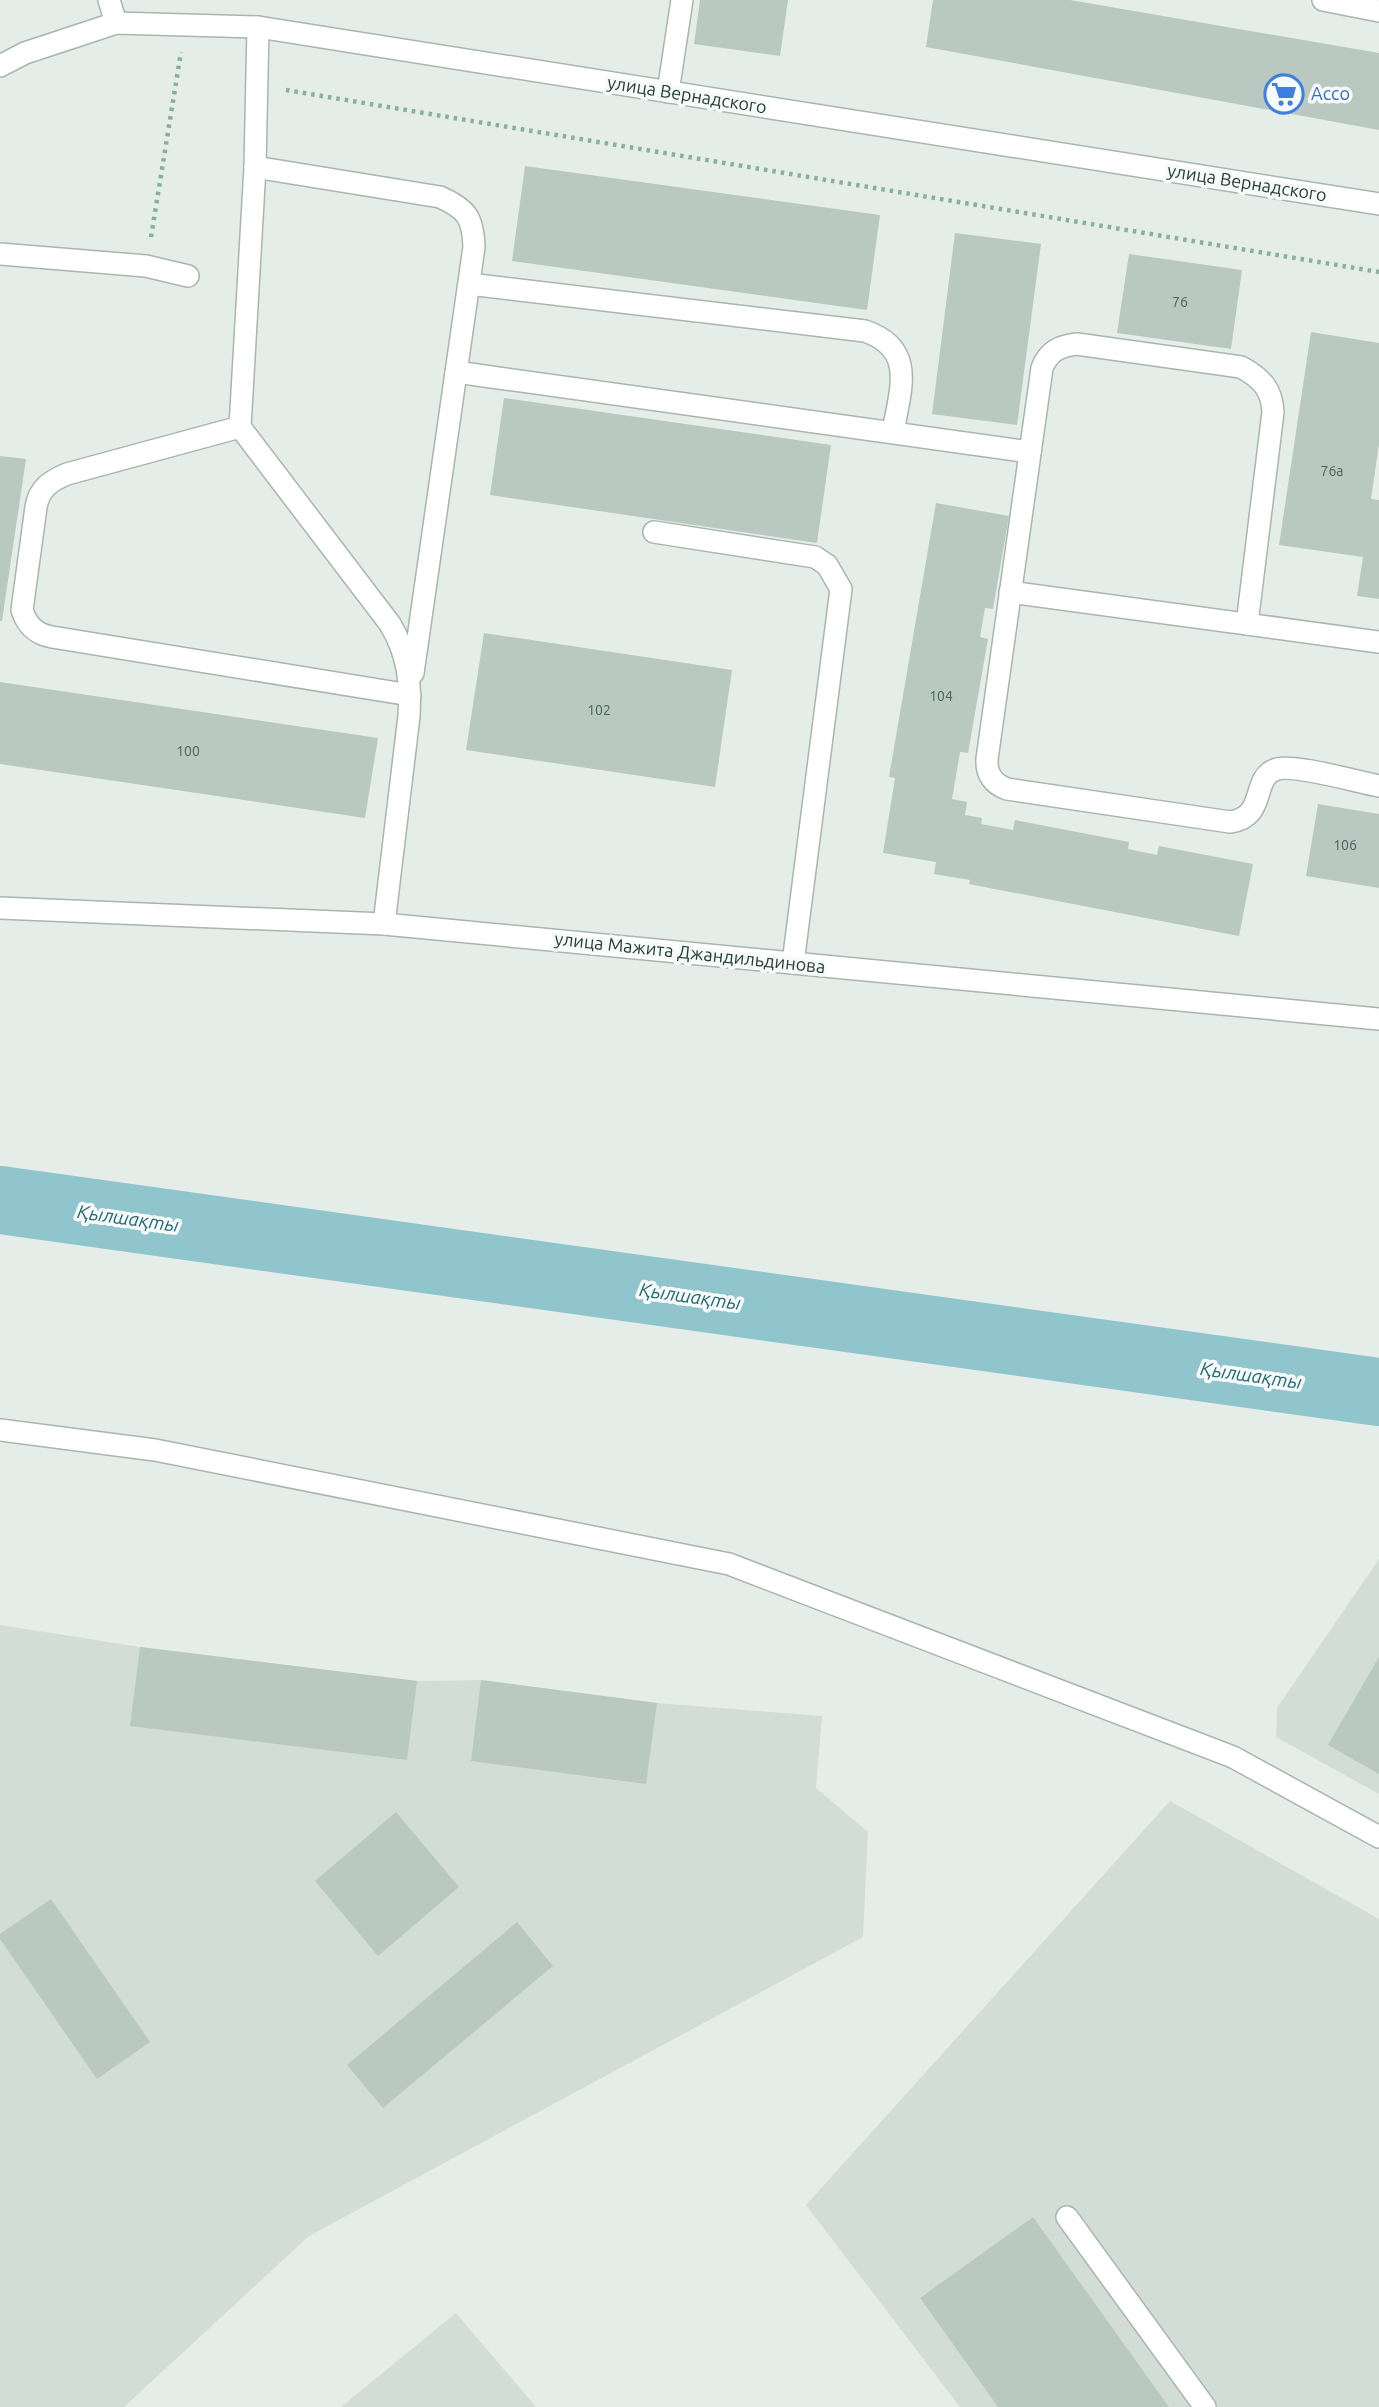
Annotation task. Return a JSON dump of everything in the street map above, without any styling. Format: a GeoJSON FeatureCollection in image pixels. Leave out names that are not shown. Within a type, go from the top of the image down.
{"type":"FeatureCollection","features":[{"type":"Feature","properties":{"kind":"street"},"geometry":{"type":"LineString","coordinates":[[109,0],[116,23]]}},
{"type":"Feature","properties":{"kind":"street"},"geometry":{"type":"LineString","coordinates":[[668,92],[682,0]]}},
{"type":"Feature","properties":{"kind":"street"},"geometry":{"type":"LineString","coordinates":[[1323,0],[1379,11]]}},
{"type":"Feature","properties":{"kind":"street","name":"улица Вернадского"},"geometry":{"type":"LineString","coordinates":[[0,66],[25,53],[116,23],[258,27],[1379,204]]}},
{"type":"Feature","properties":{"kind":"street"},"geometry":{"type":"LineString","coordinates":[[258,27],[255,167],[240,427],[390,624],[405,655],[410,695]]}},
{"type":"Feature","properties":{"kind":"street"},"geometry":{"type":"LineString","coordinates":[[255,167],[440,197],[458,205],[469,216],[474,232],[410,695],[384,924]]}},
{"type":"Feature","properties":{"kind":"street"},"geometry":{"type":"LineString","coordinates":[[0,254],[146,265],[188,276]]}},
{"type":"Feature","properties":{"kind":"street"},"geometry":{"type":"LineString","coordinates":[[468,284],[873,334],[892,345],[900,358],[902,372],[893,432]]}},
{"type":"Feature","properties":{"kind":"street"},"geometry":{"type":"LineString","coordinates":[[1247,624],[1273,412],[1272,398],[1259,377],[1241,367],[1077,344],[1054,350],[1042,368],[986,764],[988,773],[998,786],[1021,791],[1230,822],[1242,819],[1252,812],[1265,777],[1280,769],[1295,769],[1379,786]]}},
{"type":"Feature","properties":{"kind":"street"},"geometry":{"type":"LineString","coordinates":[[456,372],[1030,452]]}},
{"type":"Feature","properties":{"kind":"street"},"geometry":{"type":"LineString","coordinates":[[240,427],[67,474],[45,486],[38,497],[36,507],[22,610],[26,621],[42,635],[52,637],[410,695]]}},
{"type":"Feature","properties":{"kind":"street"},"geometry":{"type":"LineString","coordinates":[[654,532],[815,557],[827,565],[841,589],[793,963]]}},
{"type":"Feature","properties":{"kind":"street"},"geometry":{"type":"LineString","coordinates":[[1010,592],[1379,642]]}},
{"type":"Feature","properties":{"kind":"street","name":"улица Мажита Джандильдинова"},"geometry":{"type":"LineString","coordinates":[[0,908],[384,924],[1379,1019]]}},
{"type":"Feature","properties":{"kind":"street"},"geometry":{"type":"LineString","coordinates":[[0,1430],[155,1450],[729,1564],[1233,1757],[1379,1837]]}},
{"type":"Feature","properties":{"kind":"street"},"geometry":{"type":"LineString","coordinates":[[1067,2217],[1205,2407]]}},
{"type":"Feature","properties":{"kind":"path"},"geometry":{"type":"LineString","coordinates":[[146,265],[186,25]]}},
{"type":"Feature","properties":{"kind":"path"},"geometry":{"type":"LineString","coordinates":[[257,85],[1379,272]]}},
{"type":"Feature","properties":{"kind":"shaded area"},"geometry":{"type":"Polygon","coordinates":[[[1379,1559],[1379,1794],[1276,1737],[1277,1708],[1379,1559]]]}},
{"type":"Feature","properties":{"kind":"shaded area"},"geometry":{"type":"Polygon","coordinates":[[[0,1625],[140,1647],[417,1681],[481,1680],[657,1703],[822,1716],[816,1788],[868,1832],[863,1937],[309,2236],[124,2407],[0,2407],[0,1625]]]}},
{"type":"Feature","properties":{"kind":"shaded area"},"geometry":{"type":"Polygon","coordinates":[[[1170,1801],[1379,1919],[1379,2407],[960,2407],[806,2205],[1170,1801]]]}},
{"type":"Feature","properties":{"kind":"shaded area"},"geometry":{"type":"Polygon","coordinates":[[[456,2313],[536,2407],[341,2407],[456,2313]]]}},
{"type":"Feature","properties":{"kind":"building"},"geometry":{"type":"Polygon","coordinates":[[[700,0],[788,0],[780,56],[694,44],[700,0]]]}},
{"type":"Feature","properties":{"kind":"building"},"geometry":{"type":"Polygon","coordinates":[[[933,0],[1070,0],[1379,53],[1379,130],[926,47],[933,0]]]}},
{"type":"Feature","properties":{"kind":"building"},"geometry":{"type":"Polygon","coordinates":[[[525,166],[880,215],[867,310],[512,261],[525,166]]]}},
{"type":"Feature","properties":{"kind":"building"},"geometry":{"type":"Polygon","coordinates":[[[955,233],[1041,244],[1017,425],[932,414],[955,233]]]}},
{"type":"Feature","properties":{"kind":"building"},"geometry":{"type":"Polygon","coordinates":[[[1129,254],[1242,270],[1231,349],[1117,333],[1129,254]]]}},
{"type":"Feature","properties":{"kind":"building"},"geometry":{"type":"Polygon","coordinates":[[[1311,332],[1379,343],[1379,444],[1371,499],[1379,500],[1379,599],[1357,596],[1363,557],[1279,545],[1311,332]]]}},
{"type":"Feature","properties":{"kind":"building"},"geometry":{"type":"Polygon","coordinates":[[[504,398],[831,445],[817,543],[490,495],[504,398]]]}},
{"type":"Feature","properties":{"kind":"building"},"geometry":{"type":"Polygon","coordinates":[[[0,456],[26,459],[2,621],[0,621],[0,456]]]}},
{"type":"Feature","properties":{"kind":"building"},"geometry":{"type":"Polygon","coordinates":[[[936,503],[1009,516],[993,609],[985,608],[980,637],[988,639],[968,753],[960,752],[952,799],[967,802],[965,815],[982,818],[981,824],[1013,830],[1015,820],[1129,842],[1128,849],[1157,855],[1159,846],[1253,864],[1239,936],[969,884],[970,880],[934,874],[936,862],[883,853],[895,778],[889,777],[936,503]]]}},
{"type":"Feature","properties":{"kind":"building"},"geometry":{"type":"Polygon","coordinates":[[[484,633],[732,670],[715,787],[466,750],[484,633]]]}},
{"type":"Feature","properties":{"kind":"building"},"geometry":{"type":"Polygon","coordinates":[[[0,682],[378,738],[365,818],[0,764],[0,682]]]}},
{"type":"Feature","properties":{"kind":"building"},"geometry":{"type":"Polygon","coordinates":[[[1318,804],[1379,814],[1379,888],[1306,876],[1318,804]]]}},
{"type":"Feature","properties":{"kind":"building"},"geometry":{"type":"Polygon","coordinates":[[[140,1647],[417,1681],[407,1760],[130,1726],[140,1647]]]}},
{"type":"Feature","properties":{"kind":"building"},"geometry":{"type":"Polygon","coordinates":[[[1379,1657],[1379,1774],[1328,1745],[1379,1657]]]}},
{"type":"Feature","properties":{"kind":"building"},"geometry":{"type":"Polygon","coordinates":[[[481,1680],[657,1703],[646,1784],[471,1761],[481,1680]]]}},
{"type":"Feature","properties":{"kind":"building"},"geometry":{"type":"Polygon","coordinates":[[[396,1812],[459,1887],[378,1956],[315,1881],[396,1812]]]}},
{"type":"Feature","properties":{"kind":"building"},"geometry":{"type":"Polygon","coordinates":[[[51,1899],[150,2042],[97,2079],[0,1939],[0,1934],[51,1899]]]}},
{"type":"Feature","properties":{"kind":"building"},"geometry":{"type":"Polygon","coordinates":[[[517,1922],[553,1966],[383,2108],[347,2065],[517,1922]]]}},
{"type":"Feature","properties":{"kind":"building"},"geometry":{"type":"Polygon","coordinates":[[[1033,2217],[1169,2407],[998,2407],[920,2298],[1033,2217]]]}},
{"type":"Feature","properties":{"kind":"waterway","name":"Қылшақты"},"geometry":{"type":"LineString","coordinates":[[0,1200],[1379,1392]]}},
{"type":"Feature","properties":{"kind":"place","name":"Ассо"},"geometry":{"type":"Point","coordinates":[1284,94]}}]}
